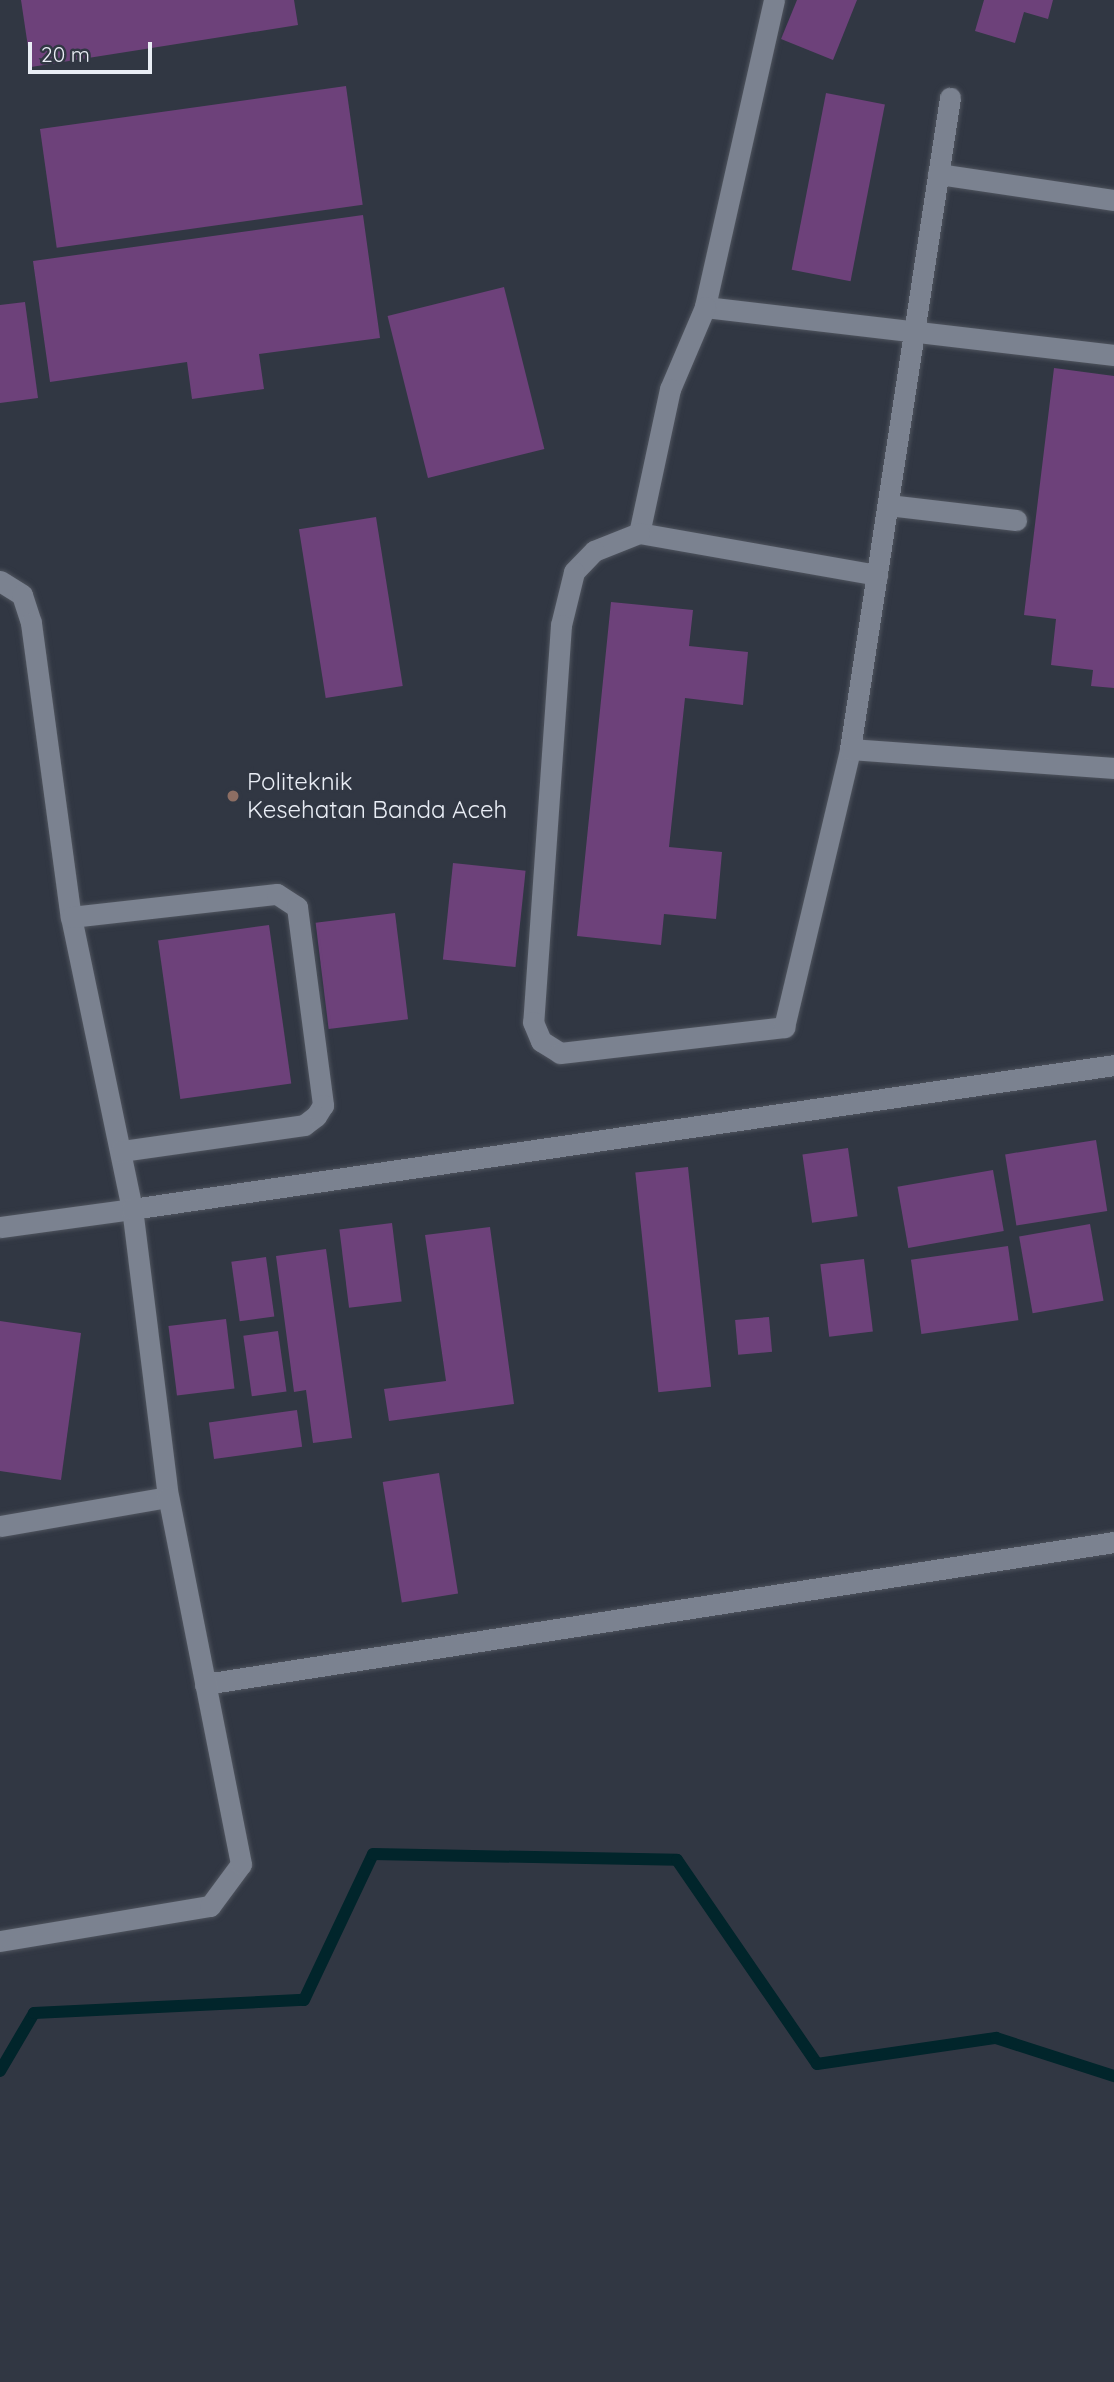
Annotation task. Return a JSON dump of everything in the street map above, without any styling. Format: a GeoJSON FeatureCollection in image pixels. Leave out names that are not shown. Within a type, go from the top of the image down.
{"type":"FeatureCollection","features":[{"type":"Feature","properties":{"kind":"street"},"geometry":{"type":"LineString","coordinates":[[639,533],[670,389],[705,307],[774,0]]}},
{"type":"Feature","properties":{"kind":"street"},"geometry":{"type":"LineString","coordinates":[[877,575],[639,533],[594,551],[574,572],[561,625],[533,1022],[541,1041],[560,1054],[784,1027],[850,749],[915,332],[950,97]]}},
{"type":"Feature","properties":{"kind":"street"},"geometry":{"type":"LineString","coordinates":[[938,174],[1114,200]]}},
{"type":"Feature","properties":{"kind":"street"},"geometry":{"type":"LineString","coordinates":[[705,307],[1114,355]]}},
{"type":"Feature","properties":{"kind":"street"},"geometry":{"type":"LineString","coordinates":[[888,505],[1016,520]]}},
{"type":"Feature","properties":{"kind":"street"},"geometry":{"type":"LineString","coordinates":[[0,581],[22,595],[31,623],[71,917],[132,1209],[168,1497],[241,1864],[229,1886],[209,1906],[0,1941]]}},
{"type":"Feature","properties":{"kind":"street"},"geometry":{"type":"LineString","coordinates":[[850,749],[1114,768]]}},
{"type":"Feature","properties":{"kind":"street"},"geometry":{"type":"LineString","coordinates":[[71,917],[277,894],[297,907],[323,1105],[316,1116],[304,1125],[121,1151]]}},
{"type":"Feature","properties":{"kind":"street"},"geometry":{"type":"LineString","coordinates":[[0,1227],[1114,1065]]}},
{"type":"Feature","properties":{"kind":"street"},"geometry":{"type":"LineString","coordinates":[[0,1526],[168,1497]]}},
{"type":"Feature","properties":{"kind":"street"},"geometry":{"type":"LineString","coordinates":[[205,1684],[1114,1542]]}},
{"type":"Feature","properties":{"kind":"building"},"geometry":{"type":"Polygon","coordinates":[[[21,0],[294,0],[298,25],[31,67],[21,0]]]}},
{"type":"Feature","properties":{"kind":"building"},"geometry":{"type":"Polygon","coordinates":[[[797,0],[857,0],[833,60],[781,39],[797,0]]]}},
{"type":"Feature","properties":{"kind":"building"},"geometry":{"type":"Polygon","coordinates":[[[984,0],[1053,0],[1048,19],[1024,12],[1015,43],[975,31],[984,0]]]}},
{"type":"Feature","properties":{"kind":"building"},"geometry":{"type":"Polygon","coordinates":[[[346,86],[363,205],[57,248],[40,129],[346,86]]]}},
{"type":"Feature","properties":{"kind":"building"},"geometry":{"type":"Polygon","coordinates":[[[826,93],[885,104],[851,281],[792,270],[826,93]]]}},
{"type":"Feature","properties":{"kind":"building"},"geometry":{"type":"Polygon","coordinates":[[[363,215],[380,338],[259,354],[264,389],[192,399],[187,362],[50,382],[33,261],[363,215]]]}},
{"type":"Feature","properties":{"kind":"building"},"geometry":{"type":"Polygon","coordinates":[[[504,287],[544,449],[428,478],[388,316],[504,287]]]}},
{"type":"Feature","properties":{"kind":"building"},"geometry":{"type":"Polygon","coordinates":[[[25,302],[38,398],[0,403],[0,305],[25,302]]]}},
{"type":"Feature","properties":{"kind":"building"},"geometry":{"type":"Polygon","coordinates":[[[1054,368],[1114,376],[1114,688],[1091,686],[1093,670],[1051,665],[1056,619],[1024,615],[1054,368]]]}},
{"type":"Feature","properties":{"kind":"building"},"geometry":{"type":"Polygon","coordinates":[[[376,517],[403,686],[326,698],[299,529],[376,517]]]}},
{"type":"Feature","properties":{"kind":"building"},"geometry":{"type":"Polygon","coordinates":[[[611,602],[693,610],[689,646],[748,652],[743,705],[685,698],[669,847],[722,852],[716,919],[664,914],[661,945],[577,936],[611,602]]]}},
{"type":"Feature","properties":{"kind":"building"},"geometry":{"type":"Polygon","coordinates":[[[453,863],[526,871],[515,967],[443,959],[453,863]]]}},
{"type":"Feature","properties":{"kind":"building"},"geometry":{"type":"Polygon","coordinates":[[[395,913],[408,1019],[329,1029],[316,923],[395,913]]]}},
{"type":"Feature","properties":{"kind":"building"},"geometry":{"type":"Polygon","coordinates":[[[269,925],[291,1083],[180,1099],[158,941],[269,925]]]}},
{"type":"Feature","properties":{"kind":"building"},"geometry":{"type":"Polygon","coordinates":[[[1096,1140],[1107,1211],[1016,1226],[1005,1154],[1096,1140]]]}},
{"type":"Feature","properties":{"kind":"building"},"geometry":{"type":"Polygon","coordinates":[[[848,1148],[858,1216],[812,1223],[802,1154],[848,1148]]]}},
{"type":"Feature","properties":{"kind":"building"},"geometry":{"type":"Polygon","coordinates":[[[688,1167],[711,1387],[658,1392],[635,1173],[688,1167]]]}},
{"type":"Feature","properties":{"kind":"building"},"geometry":{"type":"Polygon","coordinates":[[[993,1170],[1004,1231],[908,1248],[897,1187],[993,1170]]]}},
{"type":"Feature","properties":{"kind":"building"},"geometry":{"type":"Polygon","coordinates":[[[392,1223],[402,1301],[349,1308],[339,1229],[392,1223]]]}},
{"type":"Feature","properties":{"kind":"building"},"geometry":{"type":"Polygon","coordinates":[[[1090,1224],[1104,1301],[1033,1313],[1019,1237],[1090,1224]]]}},
{"type":"Feature","properties":{"kind":"building"},"geometry":{"type":"Polygon","coordinates":[[[490,1227],[514,1404],[389,1421],[384,1389],[446,1381],[425,1235],[490,1227]]]}},
{"type":"Feature","properties":{"kind":"building"},"geometry":{"type":"Polygon","coordinates":[[[1008,1246],[1018,1320],[921,1334],[911,1260],[1008,1246]]]}},
{"type":"Feature","properties":{"kind":"building"},"geometry":{"type":"Polygon","coordinates":[[[326,1249],[352,1438],[313,1443],[306,1390],[294,1392],[276,1256],[326,1249]]]}},
{"type":"Feature","properties":{"kind":"building"},"geometry":{"type":"Polygon","coordinates":[[[266,1257],[274,1316],[240,1321],[231,1262],[266,1257]]]}},
{"type":"Feature","properties":{"kind":"building"},"geometry":{"type":"Polygon","coordinates":[[[864,1259],[873,1331],[829,1337],[820,1264],[864,1259]]]}},
{"type":"Feature","properties":{"kind":"building"},"geometry":{"type":"Polygon","coordinates":[[[769,1317],[772,1352],[738,1355],[735,1320],[769,1317]]]}},
{"type":"Feature","properties":{"kind":"building"},"geometry":{"type":"Polygon","coordinates":[[[226,1319],[235,1388],[177,1396],[168,1326],[226,1319]]]}},
{"type":"Feature","properties":{"kind":"building"},"geometry":{"type":"Polygon","coordinates":[[[0,1321],[81,1333],[61,1480],[0,1471],[0,1321]]]}},
{"type":"Feature","properties":{"kind":"building"},"geometry":{"type":"Polygon","coordinates":[[[278,1331],[286,1391],[252,1396],[243,1336],[278,1331]]]}},
{"type":"Feature","properties":{"kind":"building"},"geometry":{"type":"Polygon","coordinates":[[[297,1410],[302,1447],[214,1459],[209,1422],[297,1410]]]}},
{"type":"Feature","properties":{"kind":"building"},"geometry":{"type":"Polygon","coordinates":[[[439,1473],[458,1593],[402,1602],[383,1482],[439,1473]]]}},
{"type":"Feature","properties":{"kind":"waterway"},"geometry":{"type":"LineString","coordinates":[[0,2071],[34,2013],[304,2000],[373,1854],[677,1860],[817,2064],[996,2038],[1114,2076]]}},
{"type":"Feature","properties":{"kind":"place","name":"Politeknik Kesehatan Banda Aceh"},"geometry":{"type":"Point","coordinates":[233,796]}}]}
